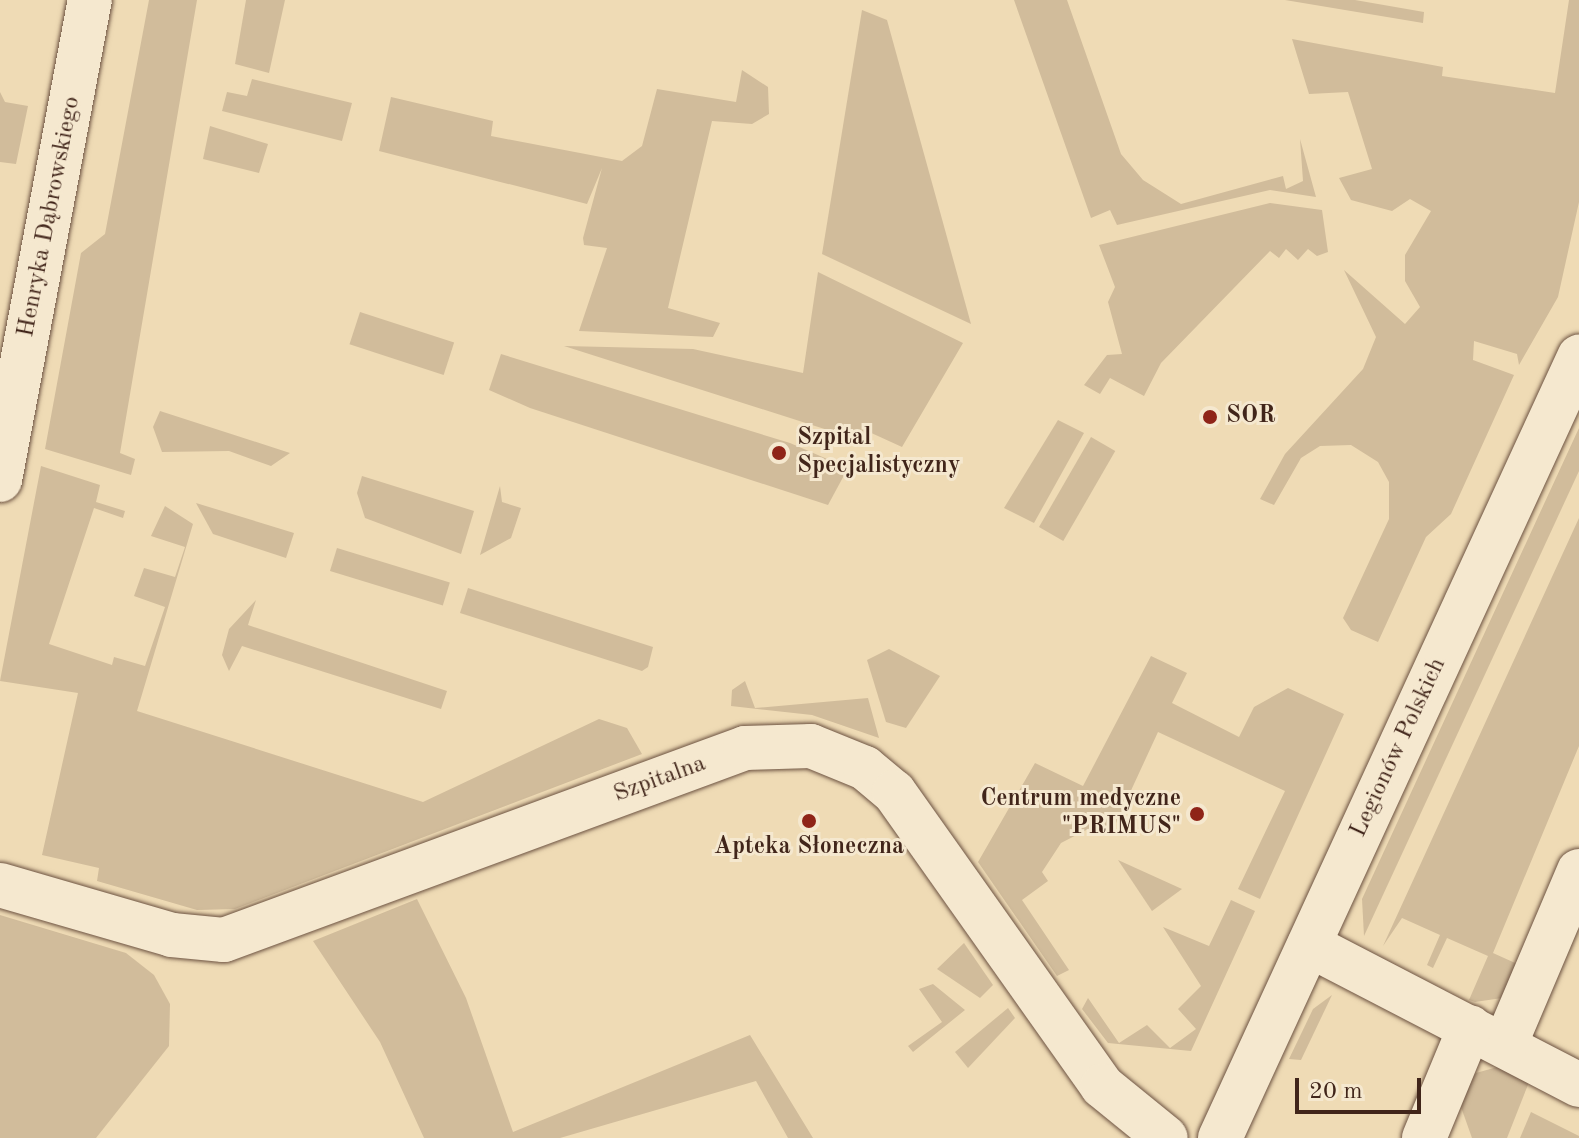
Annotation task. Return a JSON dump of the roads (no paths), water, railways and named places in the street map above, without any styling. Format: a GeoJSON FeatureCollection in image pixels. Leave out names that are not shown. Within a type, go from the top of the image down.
{"type":"FeatureCollection","features":[{"type":"Feature","properties":{"kind":"street","name":"Henryka Dąbrowskiego"},"geometry":{"type":"LineString","coordinates":[[0,480],[90,0]]}},
{"type":"Feature","properties":{"kind":"street","name":"Legionów Polskich"},"geometry":{"type":"LineString","coordinates":[[1220,1138],[1579,357]]}},
{"type":"Feature","properties":{"kind":"street","name":"Szpitalna"},"geometry":{"type":"LineString","coordinates":[[0,885],[172,935],[224,940],[745,748],[811,746],[865,768],[894,792],[1102,1086],[1166,1138]]}},
{"type":"Feature","properties":{"kind":"street"},"geometry":{"type":"LineString","coordinates":[[1424,1138],[1487,1036],[1579,871]]}},
{"type":"Feature","properties":{"kind":"street"},"geometry":{"type":"LineString","coordinates":[[1309,945],[1579,1085]]}},
{"type":"Feature","properties":{"kind":"place","name":"SOR"},"geometry":{"type":"Point","coordinates":[1210,417]}},
{"type":"Feature","properties":{"kind":"place","name":"Szpital Specjalistyczny"},"geometry":{"type":"Point","coordinates":[779,453]}},
{"type":"Feature","properties":{"kind":"place","name":"Centrum medyczne \"PRIMUS\""},"geometry":{"type":"Point","coordinates":[1197,814]}},
{"type":"Feature","properties":{"kind":"place","name":"Apteka Słoneczna"},"geometry":{"type":"Point","coordinates":[809,821]}}]}
